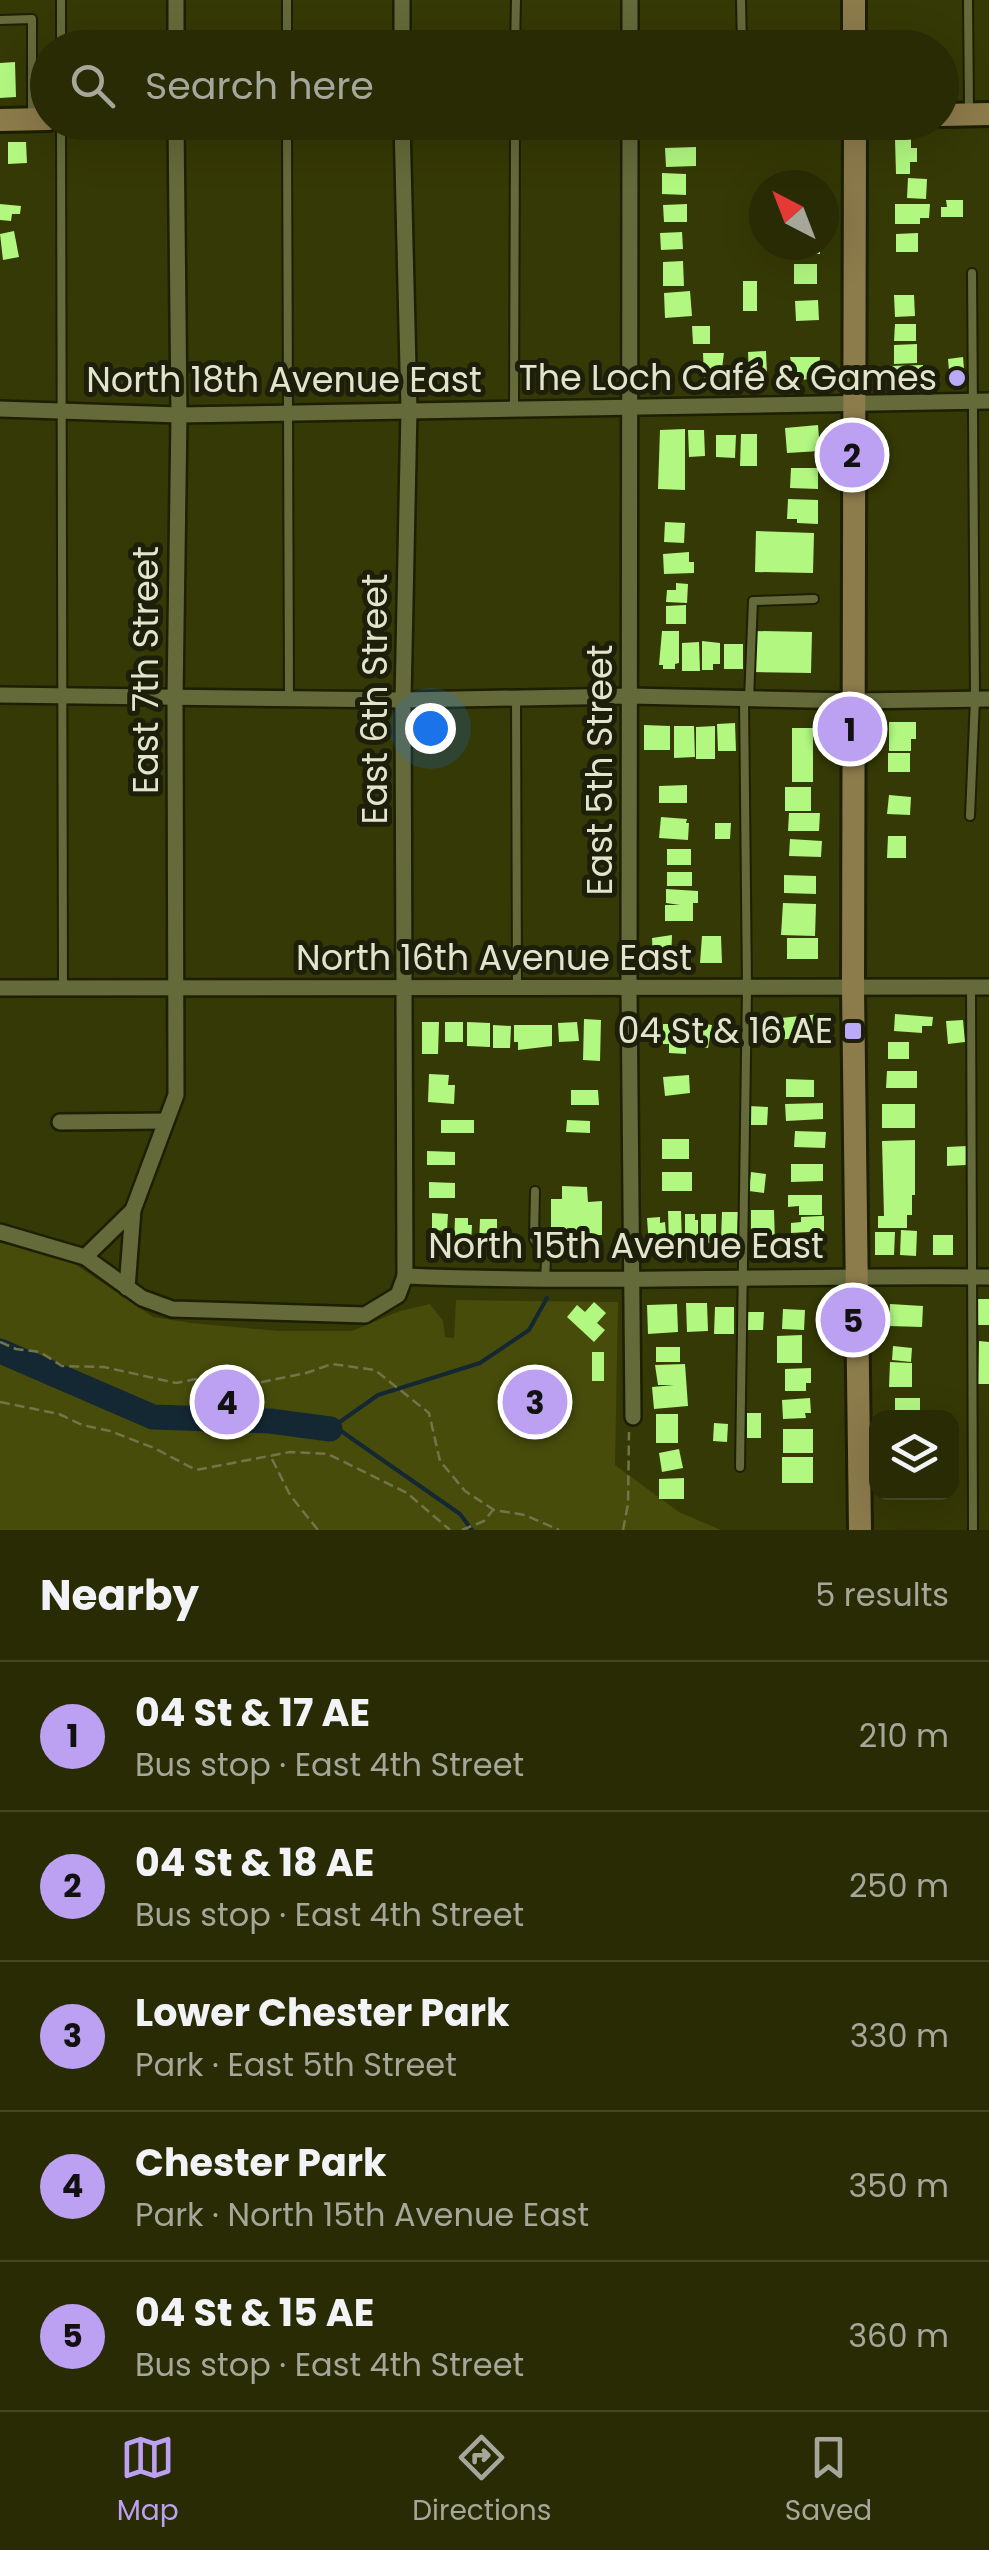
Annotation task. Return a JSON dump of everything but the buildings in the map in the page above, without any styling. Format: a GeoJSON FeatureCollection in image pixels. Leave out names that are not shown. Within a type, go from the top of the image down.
{"type":"FeatureCollection","features":[{"type":"Feature","properties":{"kind":"main road"},"geometry":{"type":"LineString","coordinates":[[854,0],[854,30]]}},
{"type":"Feature","properties":{"kind":"main road"},"geometry":{"type":"LineString","coordinates":[[0,120],[30,119]]}},
{"type":"Feature","properties":{"kind":"main road"},"geometry":{"type":"LineString","coordinates":[[856,140],[853,988],[860,1530]]}},
{"type":"Feature","properties":{"kind":"street"},"geometry":{"type":"LineString","coordinates":[[176,0],[176,30]]}},
{"type":"Feature","properties":{"kind":"street"},"geometry":{"type":"LineString","coordinates":[[402,0],[402,30]]}},
{"type":"Feature","properties":{"kind":"street"},"geometry":{"type":"LineString","coordinates":[[630,0],[630,30]]}},
{"type":"Feature","properties":{"kind":"street","name":"East 7th Street"},"geometry":{"type":"LineString","coordinates":[[126,1288],[134,1210],[176,1096],[176,140]]}},
{"type":"Feature","properties":{"kind":"street","name":"East 6th Street"},"geometry":{"type":"LineString","coordinates":[[402,140],[409,409],[403,700],[405,1276]]}},
{"type":"Feature","properties":{"kind":"street","name":"East 5th Street"},"geometry":{"type":"LineString","coordinates":[[630,140],[629,987],[633,1417]]}},
{"type":"Feature","properties":{"kind":"street","name":"North 18th Avenue East"},"geometry":{"type":"LineString","coordinates":[[0,409],[179,414],[989,401]]}},
{"type":"Feature","properties":{"kind":"street"},"geometry":{"type":"LineString","coordinates":[[0,695],[403,700],[631,696],[854,701],[982,698]]}},
{"type":"Feature","properties":{"kind":"street","name":"North 16th Avenue East"},"geometry":{"type":"LineString","coordinates":[[0,988],[989,987]]}},
{"type":"Feature","properties":{"kind":"street"},"geometry":{"type":"LineString","coordinates":[[60,1122],[166,1121]]}},
{"type":"Feature","properties":{"kind":"street","name":"East 7th Street"},"geometry":{"type":"LineString","coordinates":[[85,1257],[134,1210]]}},
{"type":"Feature","properties":{"kind":"street","name":"North 15th Avenue East"},"geometry":{"type":"LineString","coordinates":[[0,1232],[85,1257],[126,1288],[156,1305],[172,1309],[365,1315],[398,1295],[405,1276],[633,1280],[857,1275],[989,1277]]}},
{"type":"Feature","properties":{"kind":"lane"},"geometry":{"type":"LineString","coordinates":[[60,0],[61,30]]}},
{"type":"Feature","properties":{"kind":"lane"},"geometry":{"type":"LineString","coordinates":[[287,0],[287,30]]}},
{"type":"Feature","properties":{"kind":"lane"},"geometry":{"type":"LineString","coordinates":[[516,0],[516,30]]}},
{"type":"Feature","properties":{"kind":"lane"},"geometry":{"type":"LineString","coordinates":[[741,0],[742,30]]}},
{"type":"Feature","properties":{"kind":"lane"},"geometry":{"type":"LineString","coordinates":[[968,0],[979,114]]}},
{"type":"Feature","properties":{"kind":"lane"},"geometry":{"type":"LineString","coordinates":[[0,20],[32,19],[33,30]]}},
{"type":"Feature","properties":{"kind":"lane"},"geometry":{"type":"LineString","coordinates":[[62,140],[62,986]]}},
{"type":"Feature","properties":{"kind":"lane"},"geometry":{"type":"LineString","coordinates":[[287,140],[289,699]]}},
{"type":"Feature","properties":{"kind":"lane"},"geometry":{"type":"LineString","coordinates":[[514,408],[515,140]]}},
{"type":"Feature","properties":{"kind":"lane"},"geometry":{"type":"LineString","coordinates":[[970,816],[982,698],[972,402],[972,273]]}},
{"type":"Feature","properties":{"kind":"lane"},"geometry":{"type":"LineString","coordinates":[[740,1467],[747,699],[753,601],[814,600]]}},
{"type":"Feature","properties":{"kind":"lane"},"geometry":{"type":"LineString","coordinates":[[516,698],[517,988]]}},
{"type":"Feature","properties":{"kind":"lane"},"geometry":{"type":"LineString","coordinates":[[971,987],[973,1530]]}},
{"type":"Feature","properties":{"kind":"lane"},"geometry":{"type":"LineString","coordinates":[[535,1191],[534,1239],[546,1260],[545,1279]]}},
{"type":"Feature","properties":{"kind":"path"},"geometry":{"type":"LineString","coordinates":[[0,1342],[40,1352],[62,1366],[104,1367],[176,1383],[201,1378],[243,1386],[332,1364],[375,1370],[429,1413],[440,1460],[465,1491],[494,1510],[525,1515],[559,1530]]}},
{"type":"Feature","properties":{"kind":"path"},"geometry":{"type":"LineString","coordinates":[[0,1402],[59,1414],[110,1431],[196,1470],[290,1452],[328,1454],[408,1493],[450,1530]]}},
{"type":"Feature","properties":{"kind":"path"},"geometry":{"type":"LineString","coordinates":[[623,1530],[628,1504],[628,1447]]}},
{"type":"Feature","properties":{"kind":"path"},"geometry":{"type":"LineString","coordinates":[[271,1458],[290,1495],[318,1530]]}},
{"type":"Feature","properties":{"kind":"path"},"geometry":{"type":"LineString","coordinates":[[462,1530],[484,1521],[494,1510]]}},
{"type":"Feature","properties":{"kind":"green space"},"geometry":{"type":"Polygon","coordinates":[[[0,1239],[69,1260],[153,1317],[191,1323],[279,1331],[352,1331],[400,1311],[430,1304],[443,1321],[445,1337],[454,1338],[456,1300],[618,1302],[615,1465],[679,1512],[721,1530],[0,1530],[0,1239]]]}},
{"type":"Feature","properties":{"kind":"waterway"},"geometry":{"type":"LineString","coordinates":[[330,1429],[378,1395],[480,1363],[529,1330],[547,1298]]}},
{"type":"Feature","properties":{"kind":"waterway"},"geometry":{"type":"LineString","coordinates":[[0,1351],[153,1417],[270,1421],[330,1429]]}},
{"type":"Feature","properties":{"kind":"waterway"},"geometry":{"type":"LineString","coordinates":[[330,1429],[341,1431],[460,1514],[472,1530]]}},
{"type":"Feature","properties":{"kind":"place","name":"The Loch Café & Games"},"geometry":{"type":"Point","coordinates":[957,378]}},
{"type":"Feature","properties":{"kind":"place","name":"04 St & 18 AE"},"geometry":{"type":"Point","coordinates":[852,455]}},
{"type":"Feature","properties":{"kind":"place","name":"04 St & 17 AE"},"geometry":{"type":"Point","coordinates":[850,729]}},
{"type":"Feature","properties":{"kind":"place","name":"04 St & 16 AE"},"geometry":{"type":"Point","coordinates":[853,1031]}},
{"type":"Feature","properties":{"kind":"place","name":"04 St & 15 AE"},"geometry":{"type":"Point","coordinates":[853,1320]}},
{"type":"Feature","properties":{"kind":"place","name":"Chester Park"},"geometry":{"type":"Point","coordinates":[227,1402]}},
{"type":"Feature","properties":{"kind":"place","name":"Lower Chester Park"},"geometry":{"type":"Point","coordinates":[535,1402]}}]}
